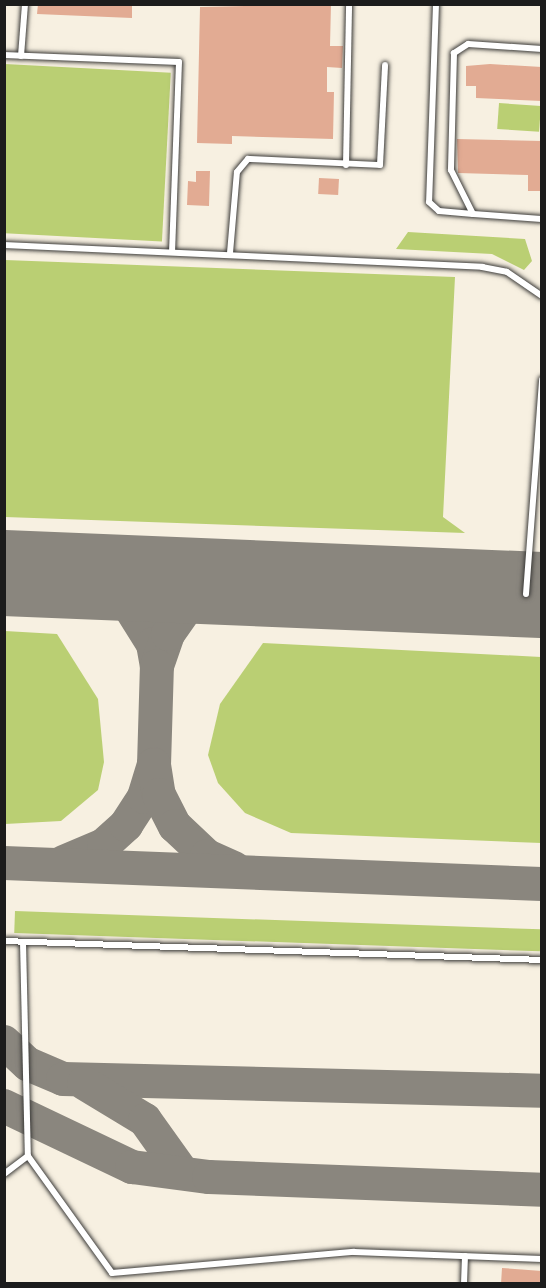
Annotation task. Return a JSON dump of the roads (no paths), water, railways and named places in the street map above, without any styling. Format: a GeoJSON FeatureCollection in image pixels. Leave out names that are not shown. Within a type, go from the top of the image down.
{"type":"FeatureCollection","features":[{"type":"Feature","properties":{"kind":"lane"},"geometry":{"type":"LineString","coordinates":[[21,56],[25,4]]}},
{"type":"Feature","properties":{"kind":"lane"},"geometry":{"type":"LineString","coordinates":[[346,165],[349,4]]}},
{"type":"Feature","properties":{"kind":"lane"},"geometry":{"type":"LineString","coordinates":[[436,4],[429,202],[439,211],[542,219]]}},
{"type":"Feature","properties":{"kind":"lane"},"geometry":{"type":"LineString","coordinates":[[473,214],[451,170],[454,52],[468,44],[542,49]]}},
{"type":"Feature","properties":{"kind":"lane"},"geometry":{"type":"LineString","coordinates":[[4,55],[179,62],[172,252]]}},
{"type":"Feature","properties":{"kind":"lane"},"geometry":{"type":"LineString","coordinates":[[230,253],[237,172],[248,159],[374,167],[383,160],[385,65]]}},
{"type":"Feature","properties":{"kind":"lane"},"geometry":{"type":"LineString","coordinates":[[4,245],[230,253],[482,267],[507,272],[542,296]]}},
{"type":"Feature","properties":{"kind":"lane"},"geometry":{"type":"LineString","coordinates":[[526,594],[542,380]]}},
{"type":"Feature","properties":{"kind":"lane"},"geometry":{"type":"LineString","coordinates":[[4,941],[542,960]]}},
{"type":"Feature","properties":{"kind":"lane"},"geometry":{"type":"LineString","coordinates":[[23,942],[28,1156],[112,1273],[354,1252],[542,1260]]}},
{"type":"Feature","properties":{"kind":"lane"},"geometry":{"type":"LineString","coordinates":[[4,1174],[28,1156]]}},
{"type":"Feature","properties":{"kind":"lane"},"geometry":{"type":"LineString","coordinates":[[464,1284],[465,1257]]}}]}
